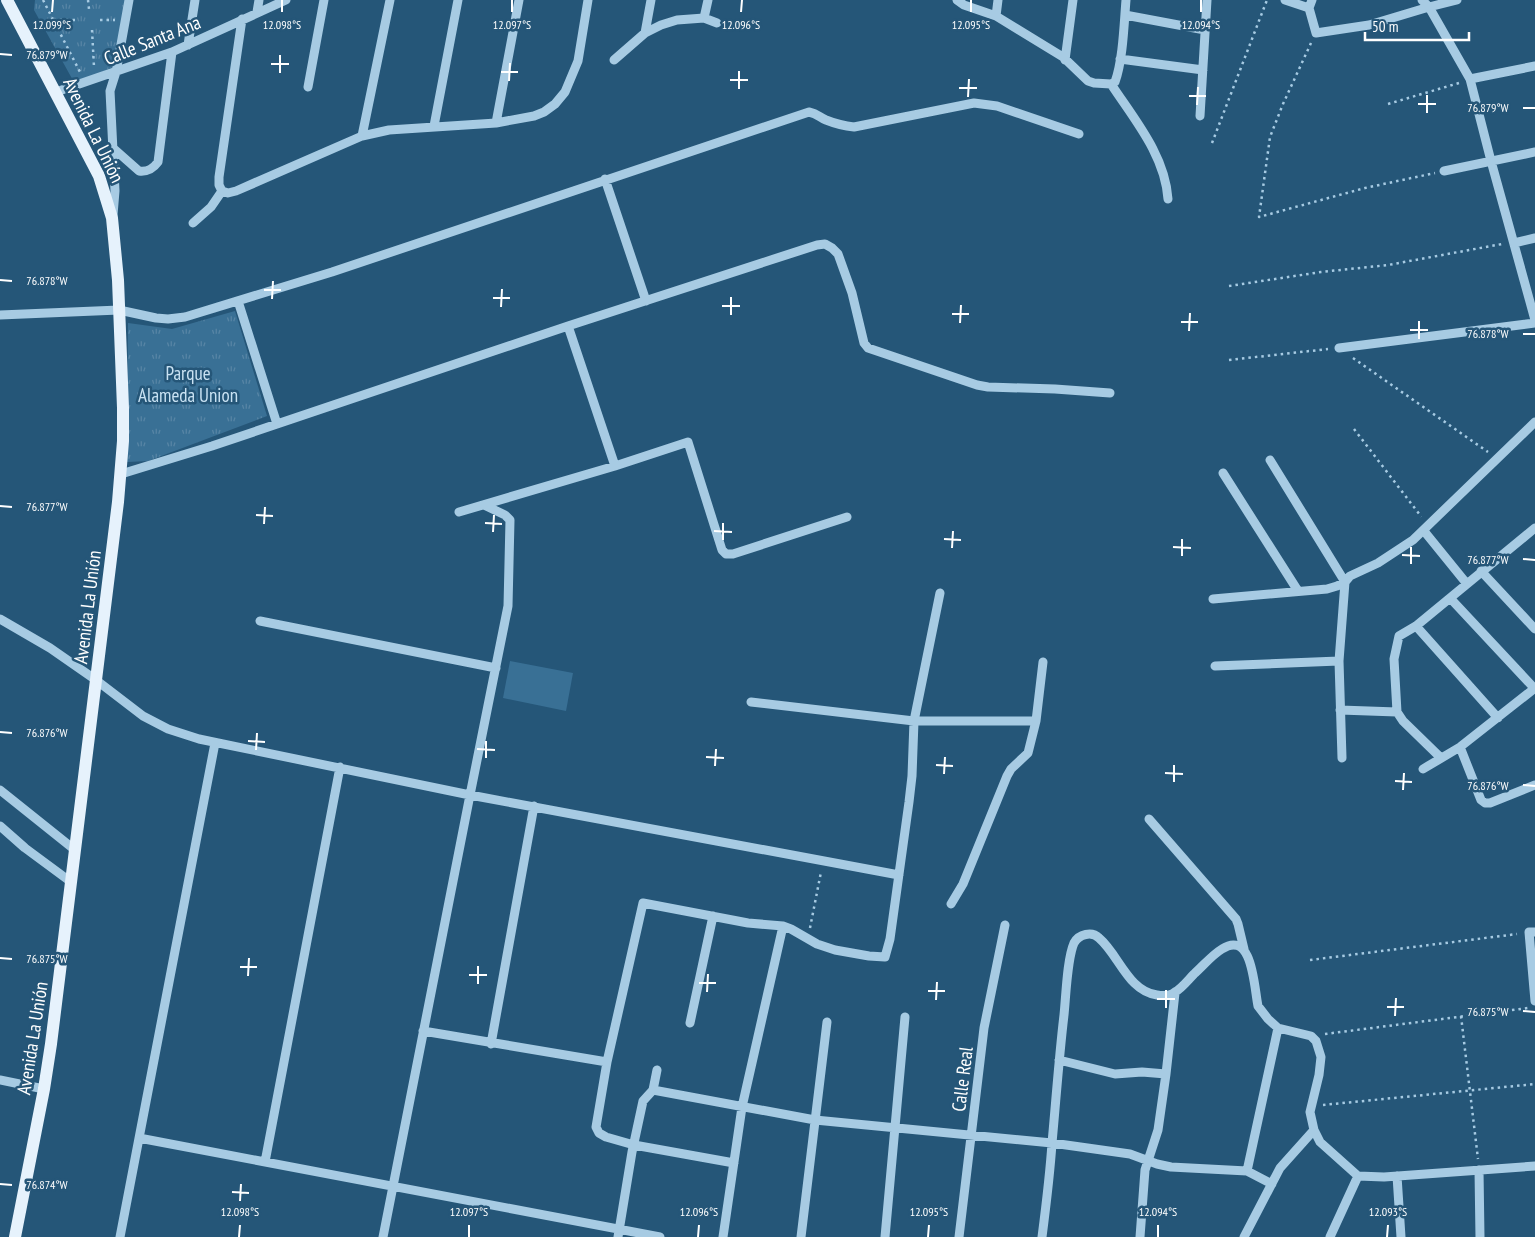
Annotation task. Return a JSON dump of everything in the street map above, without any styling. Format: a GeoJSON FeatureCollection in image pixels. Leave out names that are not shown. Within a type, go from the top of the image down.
{"type":"FeatureCollection","features":[{"type":"Feature","properties":{"kind":"main road","name":"Avenida La Unión"},"geometry":{"type":"LineString","coordinates":[[7,0],[99,176],[112,218],[119,310],[123,408],[121,474],[59,985],[44,1089],[15,1237]]}},
{"type":"Feature","properties":{"kind":"street"},"geometry":{"type":"LineString","coordinates":[[112,218],[116,191],[110,91],[116,72],[129,0]]}},
{"type":"Feature","properties":{"kind":"street"},"geometry":{"type":"LineString","coordinates":[[188,45],[195,0]]}},
{"type":"Feature","properties":{"kind":"street"},"geometry":{"type":"LineString","coordinates":[[257,12],[259,0]]}},
{"type":"Feature","properties":{"kind":"street","name":"Calle Santa Ana"},"geometry":{"type":"LineString","coordinates":[[56,92],[172,52],[286,0]]}},
{"type":"Feature","properties":{"kind":"street"},"geometry":{"type":"LineString","coordinates":[[308,87],[324,0]]}},
{"type":"Feature","properties":{"kind":"street"},"geometry":{"type":"LineString","coordinates":[[362,136],[390,0]]}},
{"type":"Feature","properties":{"kind":"street"},"geometry":{"type":"LineString","coordinates":[[434,126],[458,0]]}},
{"type":"Feature","properties":{"kind":"street"},"geometry":{"type":"LineString","coordinates":[[496,122],[519,0]]}},
{"type":"Feature","properties":{"kind":"street"},"geometry":{"type":"LineString","coordinates":[[242,19],[219,178],[219,185],[222,191],[228,193],[362,136],[389,130],[496,122],[534,116],[544,112],[565,92],[578,61],[588,0]]}},
{"type":"Feature","properties":{"kind":"street"},"geometry":{"type":"LineString","coordinates":[[645,34],[651,0]]}},
{"type":"Feature","properties":{"kind":"street"},"geometry":{"type":"LineString","coordinates":[[704,18],[708,0]]}},
{"type":"Feature","properties":{"kind":"street"},"geometry":{"type":"LineString","coordinates":[[957,0],[964,5],[996,16],[1065,60],[1088,81],[1111,84],[1115,82],[1120,59],[1126,0]]}},
{"type":"Feature","properties":{"kind":"street"},"geometry":{"type":"LineString","coordinates":[[996,16],[998,0]]}},
{"type":"Feature","properties":{"kind":"street"},"geometry":{"type":"LineString","coordinates":[[1065,60],[1073,0]]}},
{"type":"Feature","properties":{"kind":"street"},"geometry":{"type":"LineString","coordinates":[[1200,116],[1207,0]]}},
{"type":"Feature","properties":{"kind":"street"},"geometry":{"type":"LineString","coordinates":[[1285,0],[1311,4],[1316,33],[1369,25],[1425,3],[1457,0]]}},
{"type":"Feature","properties":{"kind":"street"},"geometry":{"type":"LineString","coordinates":[[1338,348],[1535,321],[1470,79],[1425,3]]}},
{"type":"Feature","properties":{"kind":"street"},"geometry":{"type":"LineString","coordinates":[[1125,14],[1205,30]]}},
{"type":"Feature","properties":{"kind":"street"},"geometry":{"type":"LineString","coordinates":[[614,60],[645,34],[677,20],[704,18],[717,23]]}},
{"type":"Feature","properties":{"kind":"street"},"geometry":{"type":"LineString","coordinates":[[113,148],[139,171],[150,170],[155,167],[158,162],[172,52]]}},
{"type":"Feature","properties":{"kind":"street"},"geometry":{"type":"LineString","coordinates":[[1120,59],[1203,70]]}},
{"type":"Feature","properties":{"kind":"street"},"geometry":{"type":"LineString","coordinates":[[1470,79],[1535,66]]}},
{"type":"Feature","properties":{"kind":"street"},"geometry":{"type":"LineString","coordinates":[[1111,84],[1147,137],[1160,165],[1167,188],[1168,199]]}},
{"type":"Feature","properties":{"kind":"street"},"geometry":{"type":"LineString","coordinates":[[0,316],[119,310],[156,318],[185,317],[332,272],[808,112],[817,113],[824,119],[842,126],[854,127],[974,103],[988,104],[1079,134]]}},
{"type":"Feature","properties":{"kind":"street"},"geometry":{"type":"LineString","coordinates":[[1444,171],[1535,152]]}},
{"type":"Feature","properties":{"kind":"street"},"geometry":{"type":"LineString","coordinates":[[605,179],[646,301]]}},
{"type":"Feature","properties":{"kind":"street"},"geometry":{"type":"LineString","coordinates":[[193,223],[211,208],[222,191]]}},
{"type":"Feature","properties":{"kind":"street"},"geometry":{"type":"LineString","coordinates":[[1514,243],[1535,238]]}},
{"type":"Feature","properties":{"kind":"street"},"geometry":{"type":"LineString","coordinates":[[121,474],[277,424],[568,326],[825,244],[838,254],[852,293],[864,343],[868,348],[977,385],[1110,393]]}},
{"type":"Feature","properties":{"kind":"street"},"geometry":{"type":"LineString","coordinates":[[238,301],[277,424]]}},
{"type":"Feature","properties":{"kind":"street"},"geometry":{"type":"LineString","coordinates":[[568,326],[615,466]]}},
{"type":"Feature","properties":{"kind":"street"},"geometry":{"type":"LineString","coordinates":[[1213,599],[1327,589],[1345,582],[1350,576],[1378,564],[1424,531],[1535,422]]}},
{"type":"Feature","properties":{"kind":"street"},"geometry":{"type":"LineString","coordinates":[[460,512],[615,466],[688,442],[722,550],[726,554],[752,549],[847,517]]}},
{"type":"Feature","properties":{"kind":"street"},"geometry":{"type":"LineString","coordinates":[[1270,460],[1345,582],[1339,661],[1342,758]]}},
{"type":"Feature","properties":{"kind":"street"},"geometry":{"type":"LineString","coordinates":[[1223,473],[1298,591]]}},
{"type":"Feature","properties":{"kind":"street"},"geometry":{"type":"LineString","coordinates":[[383,1237],[508,606],[511,523],[508,517],[484,505]]}},
{"type":"Feature","properties":{"kind":"street"},"geometry":{"type":"LineString","coordinates":[[1441,758],[1396,712],[1394,658],[1399,636],[1416,626],[1535,528]]}},
{"type":"Feature","properties":{"kind":"street"},"geometry":{"type":"LineString","coordinates":[[1424,531],[1467,584]]}},
{"type":"Feature","properties":{"kind":"street"},"geometry":{"type":"LineString","coordinates":[[1481,571],[1535,629]]}},
{"type":"Feature","properties":{"kind":"street"},"geometry":{"type":"LineString","coordinates":[[734,1163],[634,1145],[606,1137],[599,1133],[596,1127],[607,1062],[643,903],[748,923],[783,926],[817,944],[835,950],[885,957],[890,939],[912,776],[914,721],[940,593]]}},
{"type":"Feature","properties":{"kind":"street"},"geometry":{"type":"LineString","coordinates":[[1423,769],[1460,747],[1535,688],[1450,598]]}},
{"type":"Feature","properties":{"kind":"street"},"geometry":{"type":"LineString","coordinates":[[0,619],[50,648],[143,716],[155,723],[184,734],[470,795],[899,875]]}},
{"type":"Feature","properties":{"kind":"street"},"geometry":{"type":"LineString","coordinates":[[260,621],[496,668]]}},
{"type":"Feature","properties":{"kind":"street"},"geometry":{"type":"LineString","coordinates":[[1416,626],[1498,718]]}},
{"type":"Feature","properties":{"kind":"street"},"geometry":{"type":"LineString","coordinates":[[1215,666],[1339,661]]}},
{"type":"Feature","properties":{"kind":"street"},"geometry":{"type":"LineString","coordinates":[[950,904],[963,884],[1007,776],[1011,769],[1028,753],[1036,721],[1043,662]]}},
{"type":"Feature","properties":{"kind":"street"},"geometry":{"type":"LineString","coordinates":[[751,702],[914,721],[1036,721]]}},
{"type":"Feature","properties":{"kind":"street"},"geometry":{"type":"LineString","coordinates":[[1340,710],[1396,712]]}},
{"type":"Feature","properties":{"kind":"street"},"geometry":{"type":"LineString","coordinates":[[120,1237],[215,742]]}},
{"type":"Feature","properties":{"kind":"street"},"geometry":{"type":"LineString","coordinates":[[1460,747],[1481,800],[1485,803],[1490,803],[1535,785]]}},
{"type":"Feature","properties":{"kind":"street"},"geometry":{"type":"LineString","coordinates":[[265,1162],[340,768]]}},
{"type":"Feature","properties":{"kind":"street"},"geometry":{"type":"LineString","coordinates":[[0,790],[75,850]]}},
{"type":"Feature","properties":{"kind":"street"},"geometry":{"type":"LineString","coordinates":[[491,1044],[534,806]]}},
{"type":"Feature","properties":{"kind":"street"},"geometry":{"type":"LineString","coordinates":[[1149,819],[1236,919],[1244,949],[1249,957],[1258,1006],[1278,1028],[1311,1036],[1316,1041],[1321,1057],[1319,1075],[1310,1112],[1314,1130],[1320,1142],[1358,1176],[1397,1176],[1535,1166]]}},
{"type":"Feature","properties":{"kind":"street"},"geometry":{"type":"LineString","coordinates":[[0,826],[25,848],[71,882]]}},
{"type":"Feature","properties":{"kind":"street"},"geometry":{"type":"LineString","coordinates":[[690,1023],[713,916]]}},
{"type":"Feature","properties":{"kind":"street","name":"Calle Real"},"geometry":{"type":"LineString","coordinates":[[959,1237],[984,1028],[1005,925]]}},
{"type":"Feature","properties":{"kind":"street"},"geometry":{"type":"LineString","coordinates":[[723,1237],[742,1107],[783,926]]}},
{"type":"Feature","properties":{"kind":"street"},"geometry":{"type":"LineString","coordinates":[[1532,932],[1535,1001]]}},
{"type":"Feature","properties":{"kind":"street"},"geometry":{"type":"LineString","coordinates":[[1042,1237],[1058,1060],[1070,959],[1075,942],[1088,934],[1097,936],[1139,988],[1150,994],[1164,996],[1175,993],[1221,949],[1231,944],[1238,945],[1244,949]]}},
{"type":"Feature","properties":{"kind":"street"},"geometry":{"type":"LineString","coordinates":[[1140,1237],[1145,1170],[1158,1130],[1175,993]]}},
{"type":"Feature","properties":{"kind":"street"},"geometry":{"type":"LineString","coordinates":[[885,1237],[905,1017]]}},
{"type":"Feature","properties":{"kind":"street"},"geometry":{"type":"LineString","coordinates":[[801,1237],[828,1022]]}},
{"type":"Feature","properties":{"kind":"street"},"geometry":{"type":"LineString","coordinates":[[1247,1171],[1278,1028]]}},
{"type":"Feature","properties":{"kind":"street"},"geometry":{"type":"LineString","coordinates":[[423,1031],[491,1044],[607,1062]]}},
{"type":"Feature","properties":{"kind":"street"},"geometry":{"type":"LineString","coordinates":[[1058,1060],[1115,1074],[1142,1072],[1166,1074]]}},
{"type":"Feature","properties":{"kind":"street"},"geometry":{"type":"LineString","coordinates":[[619,1233],[632,1152],[643,1101],[653,1090],[657,1070]]}},
{"type":"Feature","properties":{"kind":"street"},"geometry":{"type":"LineString","coordinates":[[0,1080],[44,1089]]}},
{"type":"Feature","properties":{"kind":"street"},"geometry":{"type":"LineString","coordinates":[[653,1090],[815,1120],[1052,1143],[1130,1154],[1171,1167],[1247,1171],[1272,1184]]}},
{"type":"Feature","properties":{"kind":"street"},"geometry":{"type":"LineString","coordinates":[[1244,1237],[1280,1168],[1314,1130]]}},
{"type":"Feature","properties":{"kind":"street"},"geometry":{"type":"LineString","coordinates":[[139,1138],[619,1233],[660,1237]]}},
{"type":"Feature","properties":{"kind":"street"},"geometry":{"type":"LineString","coordinates":[[1479,1170],[1480,1237]]}},
{"type":"Feature","properties":{"kind":"street"},"geometry":{"type":"LineString","coordinates":[[1330,1237],[1358,1176]]}},
{"type":"Feature","properties":{"kind":"street"},"geometry":{"type":"LineString","coordinates":[[1397,1176],[1401,1237]]}},
{"type":"Feature","properties":{"kind":"path"},"geometry":{"type":"LineString","coordinates":[[43,0],[83,78]]}},
{"type":"Feature","properties":{"kind":"path"},"geometry":{"type":"LineString","coordinates":[[88,0],[89,9]]}},
{"type":"Feature","properties":{"kind":"path"},"geometry":{"type":"LineString","coordinates":[[1212,143],[1267,0]]}},
{"type":"Feature","properties":{"kind":"path"},"geometry":{"type":"LineString","coordinates":[[100,20],[116,20],[118,13]]}},
{"type":"Feature","properties":{"kind":"path"},"geometry":{"type":"LineString","coordinates":[[53,20],[78,20]]}},
{"type":"Feature","properties":{"kind":"path"},"geometry":{"type":"LineString","coordinates":[[92,30],[95,73]]}},
{"type":"Feature","properties":{"kind":"path"},"geometry":{"type":"LineString","coordinates":[[1316,33],[1270,137],[1259,217],[1366,188],[1429,174]]}},
{"type":"Feature","properties":{"kind":"path"},"geometry":{"type":"LineString","coordinates":[[1388,104],[1454,84]]}},
{"type":"Feature","properties":{"kind":"path"},"geometry":{"type":"LineString","coordinates":[[1229,286],[1320,272],[1388,265],[1495,245]]}},
{"type":"Feature","properties":{"kind":"path"},"geometry":{"type":"LineString","coordinates":[[1229,360],[1338,348],[1498,458]]}},
{"type":"Feature","properties":{"kind":"path"},"geometry":{"type":"LineString","coordinates":[[1354,429],[1420,515]]}},
{"type":"Feature","properties":{"kind":"path"},"geometry":{"type":"LineString","coordinates":[[810,930],[821,873]]}},
{"type":"Feature","properties":{"kind":"path"},"geometry":{"type":"LineString","coordinates":[[1310,960],[1532,932]]}},
{"type":"Feature","properties":{"kind":"path"},"geometry":{"type":"LineString","coordinates":[[1311,1036],[1535,1007]]}},
{"type":"Feature","properties":{"kind":"path"},"geometry":{"type":"LineString","coordinates":[[1462,1016],[1479,1170]]}},
{"type":"Feature","properties":{"kind":"path"},"geometry":{"type":"LineString","coordinates":[[1311,1106],[1535,1084]]}},
{"type":"Feature","properties":{"kind":"green space"},"geometry":{"type":"Polygon","coordinates":[[[35,0],[125,0],[115,66],[75,84],[34,10],[35,0]]]}},
{"type":"Feature","properties":{"kind":"green space","name":"Parque Alameda Union"},"geometry":{"type":"Polygon","coordinates":[[[235,311],[267,416],[148,461],[127,462],[128,323],[172,329],[235,311]]]}},
{"type":"Feature","properties":{"kind":"green space"},"geometry":{"type":"Polygon","coordinates":[[[510,661],[573,673],[566,711],[503,698],[510,661]]]}}]}
